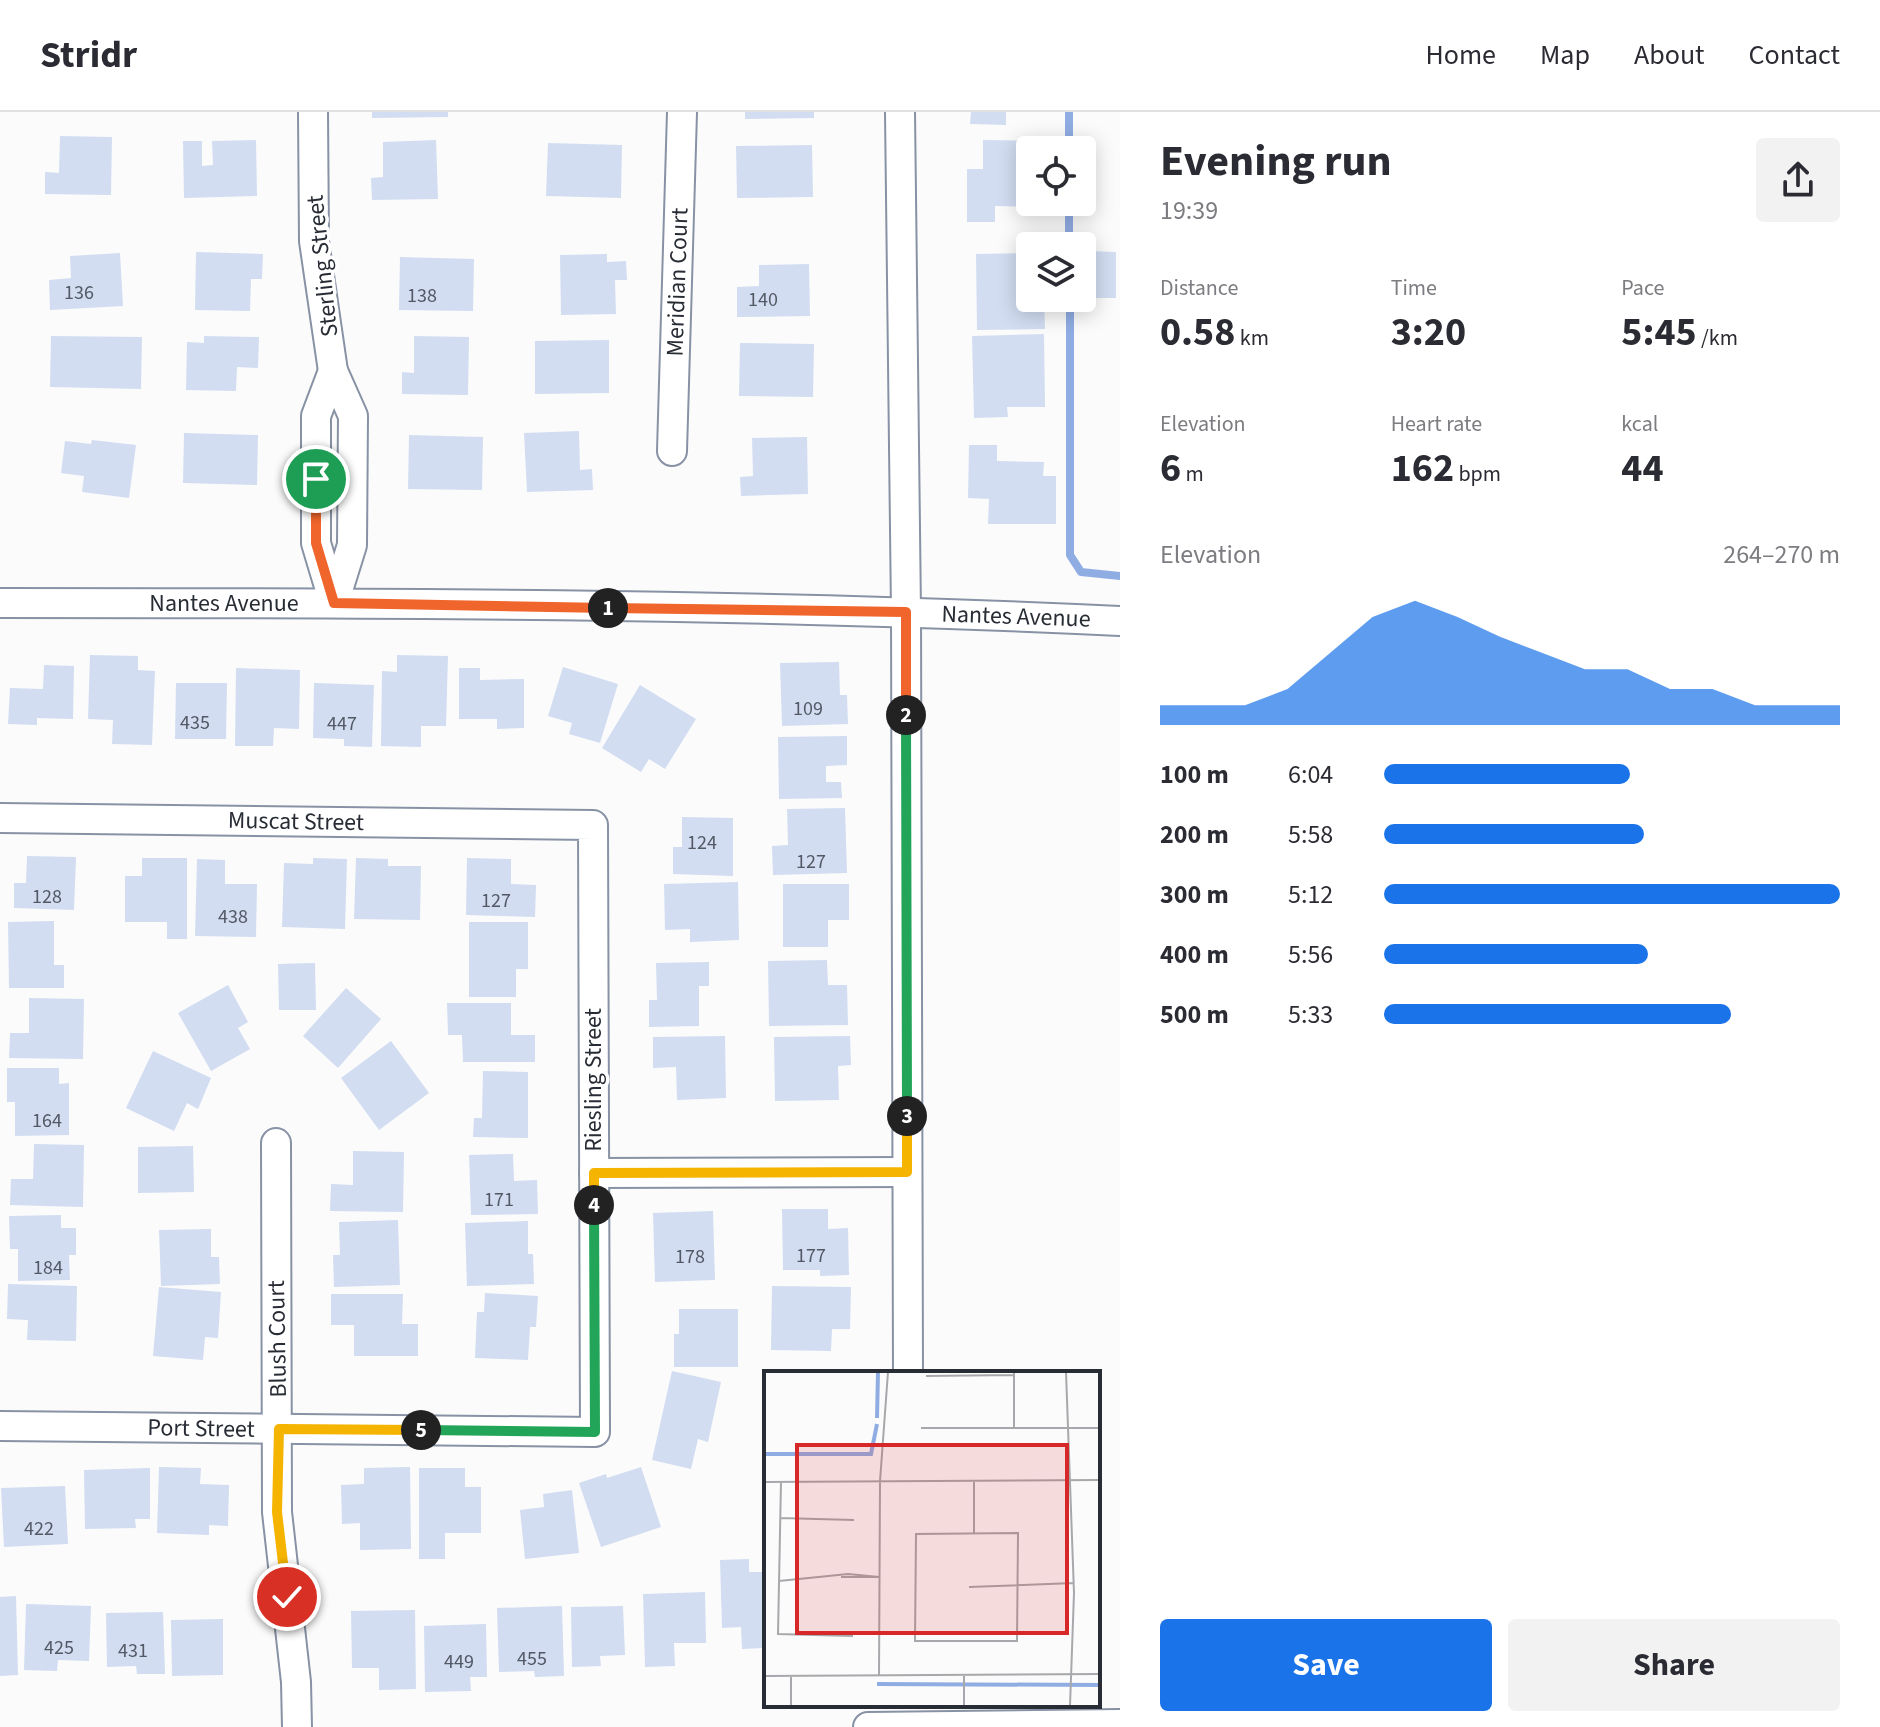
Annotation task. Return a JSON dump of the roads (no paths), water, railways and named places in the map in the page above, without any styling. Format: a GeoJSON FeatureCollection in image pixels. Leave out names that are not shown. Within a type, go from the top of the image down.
{"type":"FeatureCollection","features":[{"type":"Feature","properties":{"kind":"street","name":"Sterling Street"},"geometry":{"type":"LineString","coordinates":[[313,112],[314,241],[333,371],[316,416],[316,543],[334,603]]}},
{"type":"Feature","properties":{"kind":"street","name":"Meridian Court"},"geometry":{"type":"LineString","coordinates":[[672,451],[682,112]]}},
{"type":"Feature","properties":{"kind":"street"},"geometry":{"type":"LineString","coordinates":[[900,112],[906,612],[908,1371]]}},
{"type":"Feature","properties":{"kind":"street","name":"Nantes Avenue"},"geometry":{"type":"LineString","coordinates":[[0,603],[334,603],[906,612],[1120,621]]}},
{"type":"Feature","properties":{"kind":"street","name":"Muscat Street"},"geometry":{"type":"LineString","coordinates":[[0,818],[593,825]]}},
{"type":"Feature","properties":{"kind":"street","name":"Riesling Street"},"geometry":{"type":"LineString","coordinates":[[593,825],[595,1432]]}},
{"type":"Feature","properties":{"kind":"street","name":"Blush Court"},"geometry":{"type":"LineString","coordinates":[[276,1143],[277,1512],[296,1682],[297,1727]]}},
{"type":"Feature","properties":{"kind":"street"},"geometry":{"type":"LineString","coordinates":[[594,1173],[907,1172]]}},
{"type":"Feature","properties":{"kind":"street","name":"Port Street"},"geometry":{"type":"LineString","coordinates":[[0,1426],[595,1432]]}},
{"type":"Feature","properties":{"kind":"street"},"geometry":{"type":"LineString","coordinates":[[868,1727],[909,1719],[1120,1724]]}},
{"type":"Feature","properties":{"kind":"waterway"},"geometry":{"type":"LineString","coordinates":[[1069,112],[1069,136]]}},
{"type":"Feature","properties":{"kind":"waterway"},"geometry":{"type":"LineString","coordinates":[[1069,216],[1069,232]]}},
{"type":"Feature","properties":{"kind":"waterway"},"geometry":{"type":"LineString","coordinates":[[1070,312],[1070,555],[1081,572],[1120,576]]}}]}
